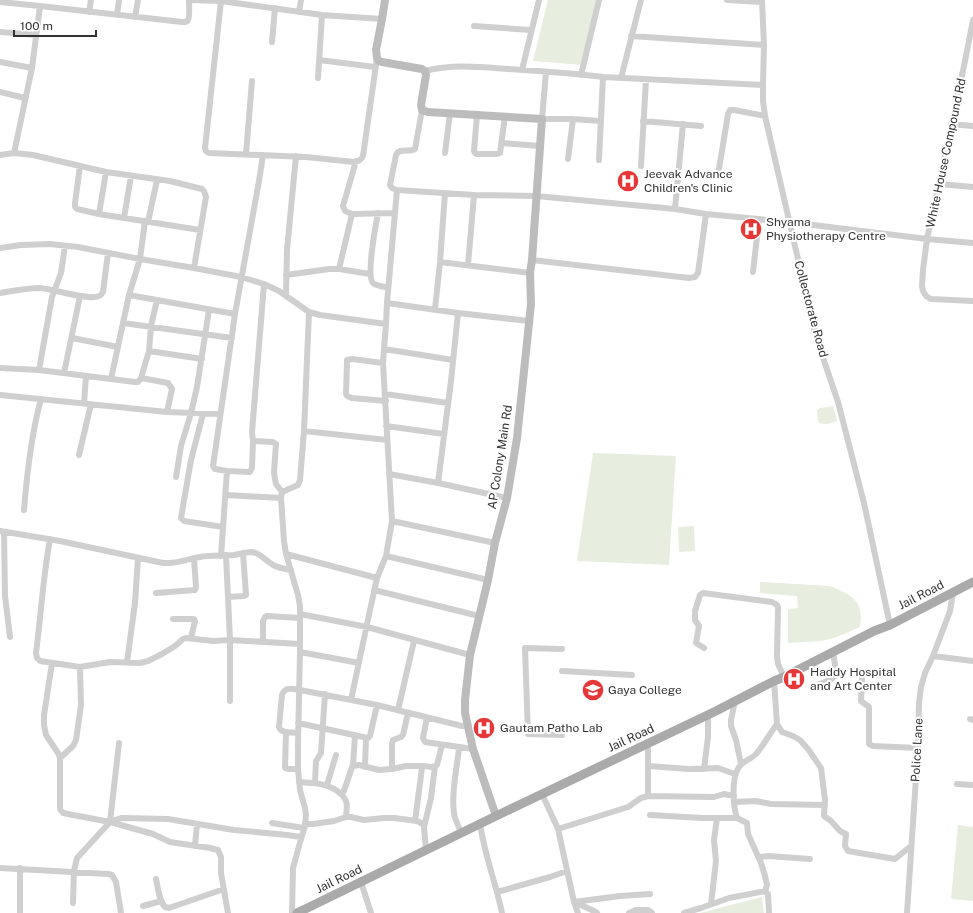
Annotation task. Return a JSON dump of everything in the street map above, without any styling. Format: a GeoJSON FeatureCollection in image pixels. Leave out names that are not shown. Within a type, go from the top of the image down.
{"type":"FeatureCollection","features":[{"type":"Feature","properties":{"kind":"main road","name":"Jail Road"},"geometry":{"type":"LineString","coordinates":[[297,913],[461,832],[735,702],[973,582]]}},
{"type":"Feature","properties":{"kind":"street"},"geometry":{"type":"LineString","coordinates":[[89,12],[91,0]]}},
{"type":"Feature","properties":{"kind":"street"},"geometry":{"type":"LineString","coordinates":[[117,15],[119,0]]}},
{"type":"Feature","properties":{"kind":"street"},"geometry":{"type":"LineString","coordinates":[[135,17],[138,0]]}},
{"type":"Feature","properties":{"kind":"street"},"geometry":{"type":"LineString","coordinates":[[0,2],[14,2],[40,6],[48,3],[89,12],[185,22],[189,17],[189,0],[213,0],[322,15],[382,19]]}},
{"type":"Feature","properties":{"kind":"street"},"geometry":{"type":"LineString","coordinates":[[299,12],[301,0]]}},
{"type":"Feature","properties":{"kind":"street"},"geometry":{"type":"LineString","coordinates":[[221,1],[205,148],[206,151],[356,161],[361,160],[363,156],[376,50],[385,0]]}},
{"type":"Feature","properties":{"kind":"street"},"geometry":{"type":"LineString","coordinates":[[522,70],[531,30],[540,0]]}},
{"type":"Feature","properties":{"kind":"street"},"geometry":{"type":"LineString","coordinates":[[581,74],[599,0]]}},
{"type":"Feature","properties":{"kind":"street"},"geometry":{"type":"LineString","coordinates":[[621,78],[641,0]]}},
{"type":"Feature","properties":{"kind":"street"},"geometry":{"type":"LineString","coordinates":[[727,0],[762,1]]}},
{"type":"Feature","properties":{"kind":"street","name":"Collectorate Road"},"geometry":{"type":"LineString","coordinates":[[762,1],[764,45],[763,101],[765,116],[816,337],[838,402],[864,503],[890,625]]}},
{"type":"Feature","properties":{"kind":"street"},"geometry":{"type":"LineString","coordinates":[[14,153],[32,68],[40,6]]}},
{"type":"Feature","properties":{"kind":"street"},"geometry":{"type":"LineString","coordinates":[[272,42],[275,8]]}},
{"type":"Feature","properties":{"kind":"street"},"geometry":{"type":"LineString","coordinates":[[318,78],[322,15]]}},
{"type":"Feature","properties":{"kind":"street","name":"White House Compound Rd"},"geometry":{"type":"LineString","coordinates":[[973,20],[927,239],[922,286],[926,296],[931,299],[973,301]]}},
{"type":"Feature","properties":{"kind":"street"},"geometry":{"type":"LineString","coordinates":[[474,26],[531,30]]}},
{"type":"Feature","properties":{"kind":"street"},"geometry":{"type":"LineString","coordinates":[[0,32],[36,35]]}},
{"type":"Feature","properties":{"kind":"street"},"geometry":{"type":"LineString","coordinates":[[632,36],[764,45]]}},
{"type":"Feature","properties":{"kind":"street"},"geometry":{"type":"LineString","coordinates":[[376,58],[382,62],[422,68],[425,71],[436,68],[473,67],[646,80],[763,85]]}},
{"type":"Feature","properties":{"kind":"street"},"geometry":{"type":"LineString","coordinates":[[319,60],[375,67]]}},
{"type":"Feature","properties":{"kind":"street"},"geometry":{"type":"LineString","coordinates":[[0,62],[32,68]]}},
{"type":"Feature","properties":{"kind":"street"},"geometry":{"type":"LineString","coordinates":[[425,71],[426,74],[421,105],[422,110],[415,149],[411,151],[399,151],[396,155],[390,187],[397,190],[536,196],[675,209],[706,214],[973,243]]}},
{"type":"Feature","properties":{"kind":"street"},"geometry":{"type":"LineString","coordinates":[[542,119],[546,72]]}},
{"type":"Feature","properties":{"kind":"street"},"geometry":{"type":"LineString","coordinates":[[598,160],[603,77]]}},
{"type":"Feature","properties":{"kind":"street"},"geometry":{"type":"LineString","coordinates":[[641,166],[646,80]]}},
{"type":"Feature","properties":{"kind":"street"},"geometry":{"type":"LineString","coordinates":[[246,154],[252,81]]}},
{"type":"Feature","properties":{"kind":"street"},"geometry":{"type":"LineString","coordinates":[[0,92],[26,98]]}},
{"type":"Feature","properties":{"kind":"street"},"geometry":{"type":"LineString","coordinates":[[422,110],[428,112],[600,121]]}},
{"type":"Feature","properties":{"kind":"street"},"geometry":{"type":"LineString","coordinates":[[719,169],[728,114],[730,110],[765,116]]}},
{"type":"Feature","properties":{"kind":"street"},"geometry":{"type":"LineString","coordinates":[[445,153],[450,113]]}},
{"type":"Feature","properties":{"kind":"street"},"geometry":{"type":"LineString","coordinates":[[477,114],[474,153],[477,154],[499,154],[501,151],[505,116]]}},
{"type":"Feature","properties":{"kind":"street","name":"AP Colony Main Rd"},"geometry":{"type":"LineString","coordinates":[[496,816],[473,749],[465,714],[464,700],[470,655],[475,639],[495,543],[507,498],[517,438],[531,304],[530,272],[542,119]]}},
{"type":"Feature","properties":{"kind":"street"},"geometry":{"type":"LineString","coordinates":[[568,159],[573,119]]}},
{"type":"Feature","properties":{"kind":"street"},"geometry":{"type":"LineString","coordinates":[[643,121],[701,126]]}},
{"type":"Feature","properties":{"kind":"street"},"geometry":{"type":"LineString","coordinates":[[675,209],[683,124]]}},
{"type":"Feature","properties":{"kind":"street"},"geometry":{"type":"LineString","coordinates":[[951,124],[973,126]]}},
{"type":"Feature","properties":{"kind":"street"},"geometry":{"type":"LineString","coordinates":[[502,143],[540,146]]}},
{"type":"Feature","properties":{"kind":"street"},"geometry":{"type":"LineString","coordinates":[[0,155],[14,153],[33,155],[106,172],[202,189],[206,196],[194,268]]}},
{"type":"Feature","properties":{"kind":"street"},"geometry":{"type":"LineString","coordinates":[[263,155],[235,314],[213,466],[215,469],[250,472],[252,468],[252,426],[264,284]]}},
{"type":"Feature","properties":{"kind":"street"},"geometry":{"type":"LineString","coordinates":[[286,296],[290,210],[296,156]]}},
{"type":"Feature","properties":{"kind":"street"},"geometry":{"type":"LineString","coordinates":[[356,161],[343,206],[345,211],[352,214],[394,213]]}},
{"type":"Feature","properties":{"kind":"street"},"geometry":{"type":"LineString","coordinates":[[80,166],[75,207],[77,209],[99,214],[200,230]]}},
{"type":"Feature","properties":{"kind":"street"},"geometry":{"type":"LineString","coordinates":[[99,214],[106,172]]}},
{"type":"Feature","properties":{"kind":"street"},"geometry":{"type":"LineString","coordinates":[[124,218],[131,176]]}},
{"type":"Feature","properties":{"kind":"street"},"geometry":{"type":"LineString","coordinates":[[111,379],[129,295],[140,259],[146,221],[157,180]]}},
{"type":"Feature","properties":{"kind":"street"},"geometry":{"type":"LineString","coordinates":[[939,184],[973,187]]}},
{"type":"Feature","properties":{"kind":"street"},"geometry":{"type":"LineString","coordinates":[[351,700],[374,590],[386,556],[392,521],[383,362],[386,303],[397,190]]}},
{"type":"Feature","properties":{"kind":"street"},"geometry":{"type":"LineString","coordinates":[[435,309],[445,193]]}},
{"type":"Feature","properties":{"kind":"street"},"geometry":{"type":"LineString","coordinates":[[468,265],[474,194]]}},
{"type":"Feature","properties":{"kind":"street"},"geometry":{"type":"LineString","coordinates":[[378,213],[373,240],[370,274],[371,281],[373,283],[388,288]]}},
{"type":"Feature","properties":{"kind":"street"},"geometry":{"type":"LineString","coordinates":[[339,269],[352,214]]}},
{"type":"Feature","properties":{"kind":"street"},"geometry":{"type":"LineString","coordinates":[[532,260],[689,278],[695,277],[698,273],[706,214]]}},
{"type":"Feature","properties":{"kind":"street"},"geometry":{"type":"LineString","coordinates":[[753,272],[759,219]]}},
{"type":"Feature","properties":{"kind":"street"},"geometry":{"type":"LineString","coordinates":[[0,248],[21,245],[50,244],[241,277],[264,284],[310,312],[320,315],[386,324]]}},
{"type":"Feature","properties":{"kind":"street"},"geometry":{"type":"LineString","coordinates":[[39,370],[54,290],[61,273],[66,246]]}},
{"type":"Feature","properties":{"kind":"street"},"geometry":{"type":"LineString","coordinates":[[0,293],[37,288],[80,296],[100,296],[108,253]]}},
{"type":"Feature","properties":{"kind":"street"},"geometry":{"type":"LineString","coordinates":[[440,262],[530,272]]}},
{"type":"Feature","properties":{"kind":"street"},"geometry":{"type":"LineString","coordinates":[[286,275],[329,269],[339,269],[370,274]]}},
{"type":"Feature","properties":{"kind":"street"},"geometry":{"type":"LineString","coordinates":[[129,295],[235,314]]}},
{"type":"Feature","properties":{"kind":"street"},"geometry":{"type":"LineString","coordinates":[[64,373],[80,296]]}},
{"type":"Feature","properties":{"kind":"street"},"geometry":{"type":"LineString","coordinates":[[0,368],[39,370],[138,382],[141,378],[149,351],[151,326],[157,300]]}},
{"type":"Feature","properties":{"kind":"street"},"geometry":{"type":"LineString","coordinates":[[386,303],[529,321]]}},
{"type":"Feature","properties":{"kind":"street"},"geometry":{"type":"LineString","coordinates":[[176,477],[181,446],[197,387],[209,310]]}},
{"type":"Feature","properties":{"kind":"street"},"geometry":{"type":"LineString","coordinates":[[226,495],[281,495],[298,484],[300,480],[310,312]]}},
{"type":"Feature","properties":{"kind":"street"},"geometry":{"type":"LineString","coordinates":[[438,483],[458,313]]}},
{"type":"Feature","properties":{"kind":"street"},"geometry":{"type":"LineString","coordinates":[[123,323],[232,338]]}},
{"type":"Feature","properties":{"kind":"street"},"geometry":{"type":"LineString","coordinates":[[72,338],[118,347]]}},
{"type":"Feature","properties":{"kind":"street"},"geometry":{"type":"LineString","coordinates":[[384,349],[453,360]]}},
{"type":"Feature","properties":{"kind":"street"},"geometry":{"type":"LineString","coordinates":[[149,351],[202,359]]}},
{"type":"Feature","properties":{"kind":"street"},"geometry":{"type":"LineString","coordinates":[[383,362],[352,359],[347,360],[346,396],[352,398],[386,397],[448,403]]}},
{"type":"Feature","properties":{"kind":"street"},"geometry":{"type":"LineString","coordinates":[[84,403],[86,376]]}},
{"type":"Feature","properties":{"kind":"street"},"geometry":{"type":"LineString","coordinates":[[141,378],[168,383],[170,385],[172,389],[168,412]]}},
{"type":"Feature","properties":{"kind":"street"},"geometry":{"type":"LineString","coordinates":[[0,395],[168,412],[220,414]]}},
{"type":"Feature","properties":{"kind":"street"},"geometry":{"type":"LineString","coordinates":[[24,510],[29,462],[40,399]]}},
{"type":"Feature","properties":{"kind":"street"},"geometry":{"type":"LineString","coordinates":[[79,455],[91,404]]}},
{"type":"Feature","properties":{"kind":"street"},"geometry":{"type":"LineString","coordinates":[[203,414],[191,460],[181,518],[184,521],[223,527]]}},
{"type":"Feature","properties":{"kind":"street"},"geometry":{"type":"LineString","coordinates":[[386,426],[444,434]]}},
{"type":"Feature","properties":{"kind":"street"},"geometry":{"type":"LineString","coordinates":[[304,431],[387,440]]}},
{"type":"Feature","properties":{"kind":"street"},"geometry":{"type":"LineString","coordinates":[[253,441],[273,442],[276,444],[274,472],[276,484],[281,495],[284,541],[300,606],[298,769],[301,794],[306,815],[305,826],[293,868],[292,913]]}},
{"type":"Feature","properties":{"kind":"street"},"geometry":{"type":"LineString","coordinates":[[227,471],[223,527],[230,640],[230,701]]}},
{"type":"Feature","properties":{"kind":"street"},"geometry":{"type":"LineString","coordinates":[[389,474],[507,498]]}},
{"type":"Feature","properties":{"kind":"street"},"geometry":{"type":"LineString","coordinates":[[392,521],[495,543]]}},
{"type":"Feature","properties":{"kind":"street"},"geometry":{"type":"LineString","coordinates":[[10,637],[5,596],[2,531],[50,539],[171,564],[194,558],[253,552],[280,569],[291,570]]}},
{"type":"Feature","properties":{"kind":"street"},"geometry":{"type":"LineString","coordinates":[[50,539],[44,575],[36,656],[40,661],[80,667],[110,662],[140,663],[148,661],[171,649],[182,639],[186,638],[213,641],[230,640],[300,644]]}},
{"type":"Feature","properties":{"kind":"street"},"geometry":{"type":"LineString","coordinates":[[228,597],[246,595],[243,554]]}},
{"type":"Feature","properties":{"kind":"street"},"geometry":{"type":"LineString","coordinates":[[286,554],[378,578]]}},
{"type":"Feature","properties":{"kind":"street"},"geometry":{"type":"LineString","coordinates":[[386,556],[488,580]]}},
{"type":"Feature","properties":{"kind":"street"},"geometry":{"type":"LineString","coordinates":[[127,662],[135,603],[138,558]]}},
{"type":"Feature","properties":{"kind":"street"},"geometry":{"type":"LineString","coordinates":[[156,593],[195,590],[194,558]]}},
{"type":"Feature","properties":{"kind":"street"},"geometry":{"type":"LineString","coordinates":[[374,590],[479,616]]}},
{"type":"Feature","properties":{"kind":"street","name":"Police Lane"},"geometry":{"type":"LineString","coordinates":[[907,913],[921,687],[925,673],[950,611],[953,593]]}},
{"type":"Feature","properties":{"kind":"street"},"geometry":{"type":"LineString","coordinates":[[704,648],[696,643],[699,626],[695,620],[695,611],[700,595],[703,594],[772,602],[778,607],[777,656],[778,664],[784,677]]}},
{"type":"Feature","properties":{"kind":"street"},"geometry":{"type":"LineString","coordinates":[[263,642],[263,621],[265,617],[300,616],[367,628],[470,655]]}},
{"type":"Feature","properties":{"kind":"street"},"geometry":{"type":"LineString","coordinates":[[173,619],[194,619],[195,621],[191,638]]}},
{"type":"Feature","properties":{"kind":"street"},"geometry":{"type":"LineString","coordinates":[[398,710],[414,641]]}},
{"type":"Feature","properties":{"kind":"street"},"geometry":{"type":"LineString","coordinates":[[562,649],[525,648],[528,734],[562,735]]}},
{"type":"Feature","properties":{"kind":"street"},"geometry":{"type":"LineString","coordinates":[[300,652],[359,663]]}},
{"type":"Feature","properties":{"kind":"street"},"geometry":{"type":"LineString","coordinates":[[814,686],[834,679],[836,676],[833,652]]}},
{"type":"Feature","properties":{"kind":"street"},"geometry":{"type":"LineString","coordinates":[[933,656],[973,661]]}},
{"type":"Feature","properties":{"kind":"street"},"geometry":{"type":"LineString","coordinates":[[52,663],[44,725],[46,736],[60,758],[60,809],[63,813],[110,822],[153,834],[170,842],[218,850],[221,857],[221,874],[228,913]]}},
{"type":"Feature","properties":{"kind":"street"},"geometry":{"type":"LineString","coordinates":[[60,758],[73,746],[76,740],[81,705],[80,667]]}},
{"type":"Feature","properties":{"kind":"street"},"geometry":{"type":"LineString","coordinates":[[562,672],[632,675]]}},
{"type":"Feature","properties":{"kind":"street"},"geometry":{"type":"LineString","coordinates":[[862,679],[861,701],[868,707],[868,744],[873,746],[918,748]]}},
{"type":"Feature","properties":{"kind":"street"},"geometry":{"type":"LineString","coordinates":[[774,681],[777,724],[782,732],[793,736],[804,744],[822,768],[825,800],[824,816],[832,821],[840,831],[846,834],[845,846],[848,851],[895,859],[911,846]]}},
{"type":"Feature","properties":{"kind":"street"},"geometry":{"type":"LineString","coordinates":[[298,733],[281,731],[278,727],[283,691],[290,688],[377,705],[427,718],[468,726]]}},
{"type":"Feature","properties":{"kind":"street"},"geometry":{"type":"LineString","coordinates":[[315,783],[316,761],[321,753],[324,728],[325,694]]}},
{"type":"Feature","properties":{"kind":"street"},"geometry":{"type":"LineString","coordinates":[[735,702],[731,726],[741,764]]}},
{"type":"Feature","properties":{"kind":"street"},"geometry":{"type":"LineString","coordinates":[[298,724],[324,728],[366,738],[370,736],[377,705]]}},
{"type":"Feature","properties":{"kind":"street"},"geometry":{"type":"LineString","coordinates":[[392,769],[393,740],[401,737],[408,713]]}},
{"type":"Feature","properties":{"kind":"street"},"geometry":{"type":"LineString","coordinates":[[704,769],[708,737],[708,715]]}},
{"type":"Feature","properties":{"kind":"street"},"geometry":{"type":"LineString","coordinates":[[427,718],[423,741],[427,743],[473,749]]}},
{"type":"Feature","properties":{"kind":"street"},"geometry":{"type":"LineString","coordinates":[[737,818],[734,809],[735,774],[741,764],[755,755],[777,724]]}},
{"type":"Feature","properties":{"kind":"street"},"geometry":{"type":"LineString","coordinates":[[286,732],[285,768],[298,769]]}},
{"type":"Feature","properties":{"kind":"street"},"geometry":{"type":"LineString","coordinates":[[342,795],[353,766],[355,736]]}},
{"type":"Feature","properties":{"kind":"street"},"geometry":{"type":"LineString","coordinates":[[365,767],[366,738]]}},
{"type":"Feature","properties":{"kind":"street"},"geometry":{"type":"LineString","coordinates":[[648,743],[648,796]]}},
{"type":"Feature","properties":{"kind":"street"},"geometry":{"type":"LineString","coordinates":[[110,822],[119,744]]}},
{"type":"Feature","properties":{"kind":"street"},"geometry":{"type":"LineString","coordinates":[[426,850],[424,827],[431,798],[435,766],[438,762],[442,745]]}},
{"type":"Feature","properties":{"kind":"street"},"geometry":{"type":"LineString","coordinates":[[459,748],[453,806],[455,819],[461,832]]}},
{"type":"Feature","properties":{"kind":"street"},"geometry":{"type":"LineString","coordinates":[[327,785],[336,755]]}},
{"type":"Feature","properties":{"kind":"street"},"geometry":{"type":"LineString","coordinates":[[353,766],[356,765],[379,770],[406,766],[435,766]]}},
{"type":"Feature","properties":{"kind":"street"},"geometry":{"type":"LineString","coordinates":[[415,821],[422,768],[424,766]]}},
{"type":"Feature","properties":{"kind":"street"},"geometry":{"type":"LineString","coordinates":[[648,766],[689,770],[718,768],[735,774]]}},
{"type":"Feature","properties":{"kind":"street"},"geometry":{"type":"LineString","coordinates":[[299,782],[327,785],[342,795],[347,802],[346,817]]}},
{"type":"Feature","properties":{"kind":"street"},"geometry":{"type":"LineString","coordinates":[[957,784],[973,785]]}},
{"type":"Feature","properties":{"kind":"street"},"geometry":{"type":"LineString","coordinates":[[542,794],[558,830],[574,902],[578,913]]}},
{"type":"Feature","properties":{"kind":"street"},"geometry":{"type":"LineString","coordinates":[[558,830],[631,806],[641,798],[648,796],[714,797],[727,794],[734,799],[771,804],[825,805]]}},
{"type":"Feature","properties":{"kind":"street"},"geometry":{"type":"LineString","coordinates":[[650,816],[737,818],[747,823],[748,834],[759,857],[767,885],[765,892]]}},
{"type":"Feature","properties":{"kind":"street"},"geometry":{"type":"LineString","coordinates":[[272,824],[305,826],[352,817],[364,820],[389,818],[415,821],[423,824],[424,827]]}},
{"type":"Feature","properties":{"kind":"street"},"geometry":{"type":"LineString","coordinates":[[73,904],[74,871],[75,863],[79,855],[110,822],[121,818],[158,818],[234,830],[301,837]]}},
{"type":"Feature","properties":{"kind":"street"},"geometry":{"type":"LineString","coordinates":[[711,904],[716,861],[714,840],[717,818]]}},
{"type":"Feature","properties":{"kind":"street"},"geometry":{"type":"LineString","coordinates":[[195,846],[197,824]]}},
{"type":"Feature","properties":{"kind":"street"},"geometry":{"type":"LineString","coordinates":[[480,824],[484,847],[498,892],[502,913]]}},
{"type":"Feature","properties":{"kind":"street"},"geometry":{"type":"LineString","coordinates":[[759,857],[768,856],[810,859]]}},
{"type":"Feature","properties":{"kind":"street"},"geometry":{"type":"LineString","coordinates":[[0,868],[74,871],[112,875],[116,882],[121,913]]}},
{"type":"Feature","properties":{"kind":"street"},"geometry":{"type":"LineString","coordinates":[[20,868],[20,913]]}},
{"type":"Feature","properties":{"kind":"street"},"geometry":{"type":"LineString","coordinates":[[498,892],[567,871]]}},
{"type":"Feature","properties":{"kind":"street"},"geometry":{"type":"LineString","coordinates":[[156,879],[162,905],[165,908],[169,908],[224,889]]}},
{"type":"Feature","properties":{"kind":"street"},"geometry":{"type":"LineString","coordinates":[[360,882],[371,913]]}},
{"type":"Feature","properties":{"kind":"street"},"geometry":{"type":"LineString","coordinates":[[684,913],[729,898],[765,892]]}},
{"type":"Feature","properties":{"kind":"street"},"geometry":{"type":"LineString","coordinates":[[765,892],[768,894],[769,913]]}},
{"type":"Feature","properties":{"kind":"street"},"geometry":{"type":"LineString","coordinates":[[574,902],[650,894]]}},
{"type":"Feature","properties":{"kind":"street"},"geometry":{"type":"LineString","coordinates":[[143,906],[161,901]]}},
{"type":"Feature","properties":{"kind":"street"},"geometry":{"type":"LineString","coordinates":[[574,902],[597,913]]}},
{"type":"Feature","properties":{"kind":"street"},"geometry":{"type":"LineString","coordinates":[[629,913],[636,910],[648,910],[652,913]]}},
{"type":"Feature","properties":{"kind":"shaded area"},"geometry":{"type":"Polygon","coordinates":[[[548,0],[599,0],[583,65],[533,61],[548,0]]]}},
{"type":"Feature","properties":{"kind":"shaded area"},"geometry":{"type":"Polygon","coordinates":[[[833,406],[837,421],[825,424],[818,422],[817,410],[820,408],[833,406]]]}},
{"type":"Feature","properties":{"kind":"shaded area"},"geometry":{"type":"Polygon","coordinates":[[[593,453],[676,456],[669,565],[577,561],[593,453]]]}},
{"type":"Feature","properties":{"kind":"shaded area"},"geometry":{"type":"Polygon","coordinates":[[[694,526],[695,551],[679,552],[678,527],[694,526]]]}},
{"type":"Feature","properties":{"kind":"shaded area"},"geometry":{"type":"Polygon","coordinates":[[[760,582],[830,586],[851,596],[855,600],[860,611],[860,627],[837,637],[822,641],[788,643],[788,609],[798,608],[797,596],[760,593],[760,582]]]}},
{"type":"Feature","properties":{"kind":"shaded area"},"geometry":{"type":"Polygon","coordinates":[[[958,825],[973,827],[973,901],[951,899],[958,825]]]}},
{"type":"Feature","properties":{"kind":"shaded area"},"geometry":{"type":"Polygon","coordinates":[[[762,897],[764,913],[700,913],[762,897]]]}},
{"type":"Feature","properties":{"kind":"place","name":"Jeevak Advance Children's Clinic"},"geometry":{"type":"Point","coordinates":[628,181]}},
{"type":"Feature","properties":{"kind":"place","name":"Shyama Physiotherapy Centre"},"geometry":{"type":"Point","coordinates":[751,229]}},
{"type":"Feature","properties":{"kind":"place","name":"Haddy Hospital and Art Center"},"geometry":{"type":"Point","coordinates":[794,679]}},
{"type":"Feature","properties":{"kind":"place","name":"Gaya College"},"geometry":{"type":"Point","coordinates":[593,690]}},
{"type":"Feature","properties":{"kind":"place","name":"Gautam Patho Lab"},"geometry":{"type":"Point","coordinates":[484,728]}}]}
